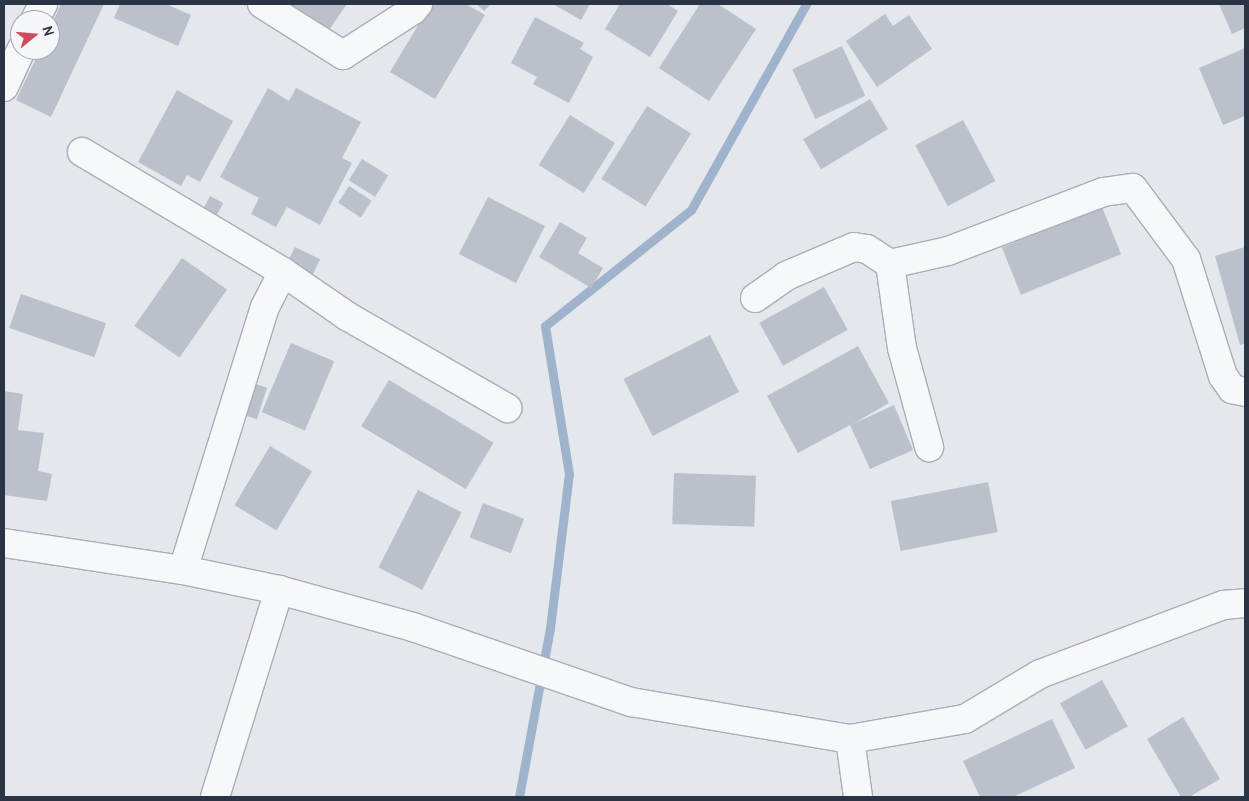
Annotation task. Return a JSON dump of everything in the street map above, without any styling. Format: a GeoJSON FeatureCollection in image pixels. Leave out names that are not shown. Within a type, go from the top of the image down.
{"type":"FeatureCollection","features":[{"type":"Feature","properties":{"kind":"street"},"geometry":{"type":"LineString","coordinates":[[262,4],[343,55],[413,10],[418,4]]}},
{"type":"Feature","properties":{"kind":"street"},"geometry":{"type":"LineString","coordinates":[[82,152],[283,272],[347,316],[507,408]]}},
{"type":"Feature","properties":{"kind":"street"},"geometry":{"type":"LineString","coordinates":[[755,298],[786,276],[854,247],[867,249],[890,264],[948,251],[1103,192],[1133,188],[1186,259],[1223,376],[1232,389],[1245,392]]}},
{"type":"Feature","properties":{"kind":"street"},"geometry":{"type":"LineString","coordinates":[[890,264],[902,348],[929,446]]}},
{"type":"Feature","properties":{"kind":"street"},"geometry":{"type":"LineString","coordinates":[[183,570],[265,307],[283,272]]}},
{"type":"Feature","properties":{"kind":"street"},"geometry":{"type":"LineString","coordinates":[[4,543],[183,570],[279,590],[413,627],[631,702],[850,739],[965,719],[1040,674],[1224,605],[1245,603]]}},
{"type":"Feature","properties":{"kind":"street"},"geometry":{"type":"LineString","coordinates":[[215,797],[279,590]]}},
{"type":"Feature","properties":{"kind":"street"},"geometry":{"type":"LineString","coordinates":[[850,739],[858,797]]}},
{"type":"Feature","properties":{"kind":"building"},"geometry":{"type":"Polygon","coordinates":[[[61,4],[104,4],[51,117],[16,100],[35,60],[60,60],[60,10],[58,10],[61,4]]]}},
{"type":"Feature","properties":{"kind":"building"},"geometry":{"type":"Polygon","coordinates":[[[120,4],[166,4],[191,15],[178,46],[114,18],[120,4]]]}},
{"type":"Feature","properties":{"kind":"building"},"geometry":{"type":"Polygon","coordinates":[[[283,4],[347,4],[324,37],[283,4]]]}},
{"type":"Feature","properties":{"kind":"building"},"geometry":{"type":"Polygon","coordinates":[[[431,4],[466,4],[485,15],[435,99],[390,72],[431,4]]]}},
{"type":"Feature","properties":{"kind":"building"},"geometry":{"type":"Polygon","coordinates":[[[476,4],[491,4],[484,11],[476,4]]]}},
{"type":"Feature","properties":{"kind":"building"},"geometry":{"type":"Polygon","coordinates":[[[553,4],[590,4],[581,20],[553,4]]]}},
{"type":"Feature","properties":{"kind":"building"},"geometry":{"type":"Polygon","coordinates":[[[620,4],[667,4],[678,11],[650,57],[605,29],[620,4]]]}},
{"type":"Feature","properties":{"kind":"building"},"geometry":{"type":"Polygon","coordinates":[[[700,4],[718,4],[756,29],[709,101],[659,68],[700,4]]]}},
{"type":"Feature","properties":{"kind":"building"},"geometry":{"type":"Polygon","coordinates":[[[1219,4],[1245,4],[1245,28],[1232,34],[1219,4]]]}},
{"type":"Feature","properties":{"kind":"building"},"geometry":{"type":"Polygon","coordinates":[[[885,14],[893,26],[909,15],[932,49],[877,87],[846,41],[885,14]]]}},
{"type":"Feature","properties":{"kind":"building"},"geometry":{"type":"Polygon","coordinates":[[[535,17],[584,43],[580,49],[593,57],[569,103],[533,84],[537,77],[511,63],[535,17]]]}},
{"type":"Feature","properties":{"kind":"building"},"geometry":{"type":"Polygon","coordinates":[[[842,46],[865,96],[815,119],[792,69],[842,46]]]}},
{"type":"Feature","properties":{"kind":"building"},"geometry":{"type":"Polygon","coordinates":[[[1245,48],[1245,116],[1223,125],[1199,68],[1245,48]]]}},
{"type":"Feature","properties":{"kind":"building"},"geometry":{"type":"Polygon","coordinates":[[[268,88],[289,101],[296,88],[361,122],[342,158],[352,163],[320,225],[287,207],[276,227],[251,214],[259,198],[220,177],[268,88]]]}},
{"type":"Feature","properties":{"kind":"building"},"geometry":{"type":"Polygon","coordinates":[[[177,90],[233,121],[200,182],[187,175],[181,186],[138,162],[177,90]]]}},
{"type":"Feature","properties":{"kind":"building"},"geometry":{"type":"Polygon","coordinates":[[[870,99],[888,129],[821,169],[803,139],[870,99]]]}},
{"type":"Feature","properties":{"kind":"building"},"geometry":{"type":"Polygon","coordinates":[[[647,106],[691,134],[646,206],[601,179],[647,106]]]}},
{"type":"Feature","properties":{"kind":"building"},"geometry":{"type":"Polygon","coordinates":[[[570,115],[615,143],[584,193],[539,165],[570,115]]]}},
{"type":"Feature","properties":{"kind":"building"},"geometry":{"type":"Polygon","coordinates":[[[963,120],[995,181],[948,206],[915,145],[963,120]]]}},
{"type":"Feature","properties":{"kind":"building"},"geometry":{"type":"Polygon","coordinates":[[[362,159],[388,175],[375,197],[349,180],[362,159]]]}},
{"type":"Feature","properties":{"kind":"building"},"geometry":{"type":"Polygon","coordinates":[[[349,186],[372,201],[361,217],[338,203],[349,186]]]}},
{"type":"Feature","properties":{"kind":"building"},"geometry":{"type":"Polygon","coordinates":[[[210,196],[223,203],[215,219],[202,212],[210,196]]]}},
{"type":"Feature","properties":{"kind":"building"},"geometry":{"type":"Polygon","coordinates":[[[488,197],[545,226],[516,283],[459,254],[488,197]]]}},
{"type":"Feature","properties":{"kind":"building"},"geometry":{"type":"Polygon","coordinates":[[[1102,207],[1121,254],[1021,295],[1002,247],[1102,207]]]}},
{"type":"Feature","properties":{"kind":"building"},"geometry":{"type":"Polygon","coordinates":[[[560,222],[587,238],[578,253],[603,268],[591,288],[539,257],[560,222]]]}},
{"type":"Feature","properties":{"kind":"building"},"geometry":{"type":"Polygon","coordinates":[[[295,247],[320,259],[311,279],[285,267],[295,247]]]}},
{"type":"Feature","properties":{"kind":"building"},"geometry":{"type":"Polygon","coordinates":[[[1245,247],[1245,343],[1240,345],[1215,256],[1245,247]]]}},
{"type":"Feature","properties":{"kind":"building"},"geometry":{"type":"Polygon","coordinates":[[[182,258],[227,290],[179,358],[134,326],[182,258]]]}},
{"type":"Feature","properties":{"kind":"building"},"geometry":{"type":"Polygon","coordinates":[[[824,287],[848,330],[783,366],[759,323],[824,287]]]}},
{"type":"Feature","properties":{"kind":"building"},"geometry":{"type":"Polygon","coordinates":[[[21,294],[106,323],[94,357],[9,328],[21,294]]]}},
{"type":"Feature","properties":{"kind":"building"},"geometry":{"type":"Polygon","coordinates":[[[710,335],[739,392],[653,436],[624,379],[710,335]]]}},
{"type":"Feature","properties":{"kind":"building"},"geometry":{"type":"Polygon","coordinates":[[[291,343],[334,361],[305,430],[262,412],[291,343]]]}},
{"type":"Feature","properties":{"kind":"building"},"geometry":{"type":"Polygon","coordinates":[[[858,346],[889,403],[853,424],[894,405],[913,450],[870,469],[850,425],[798,453],[767,396],[858,346]]]}},
{"type":"Feature","properties":{"kind":"building"},"geometry":{"type":"Polygon","coordinates":[[[389,380],[494,443],[466,489],[361,426],[389,380]]]}},
{"type":"Feature","properties":{"kind":"building"},"geometry":{"type":"Polygon","coordinates":[[[249,382],[267,388],[257,419],[239,413],[249,382]]]}},
{"type":"Feature","properties":{"kind":"building"},"geometry":{"type":"Polygon","coordinates":[[[4,391],[23,394],[18,430],[44,433],[38,471],[52,474],[47,501],[4,495],[4,391]]]}},
{"type":"Feature","properties":{"kind":"building"},"geometry":{"type":"Polygon","coordinates":[[[270,446],[312,471],[276,530],[234,505],[270,446]]]}},
{"type":"Feature","properties":{"kind":"building"},"geometry":{"type":"Polygon","coordinates":[[[674,473],[756,476],[754,527],[672,524],[674,473]]]}},
{"type":"Feature","properties":{"kind":"building"},"geometry":{"type":"Polygon","coordinates":[[[988,482],[998,532],[901,551],[891,501],[988,482]]]}},
{"type":"Feature","properties":{"kind":"building"},"geometry":{"type":"Polygon","coordinates":[[[418,490],[462,512],[422,590],[379,568],[418,490]]]}},
{"type":"Feature","properties":{"kind":"building"},"geometry":{"type":"Polygon","coordinates":[[[483,503],[524,519],[511,553],[470,538],[483,503]]]}},
{"type":"Feature","properties":{"kind":"building"},"geometry":{"type":"Polygon","coordinates":[[[1102,680],[1128,726],[1086,750],[1060,703],[1102,680]]]}},
{"type":"Feature","properties":{"kind":"building"},"geometry":{"type":"Polygon","coordinates":[[[1183,717],[1220,779],[1189,797],[1181,797],[1147,739],[1183,717]]]}},
{"type":"Feature","properties":{"kind":"building"},"geometry":{"type":"Polygon","coordinates":[[[1052,719],[1075,768],[1013,797],[980,797],[963,761],[1052,719]]]}},
{"type":"Feature","properties":{"kind":"waterway"},"geometry":{"type":"LineString","coordinates":[[519,797],[550,628],[569,474],[545,326],[691,210],[806,4]]}}]}
